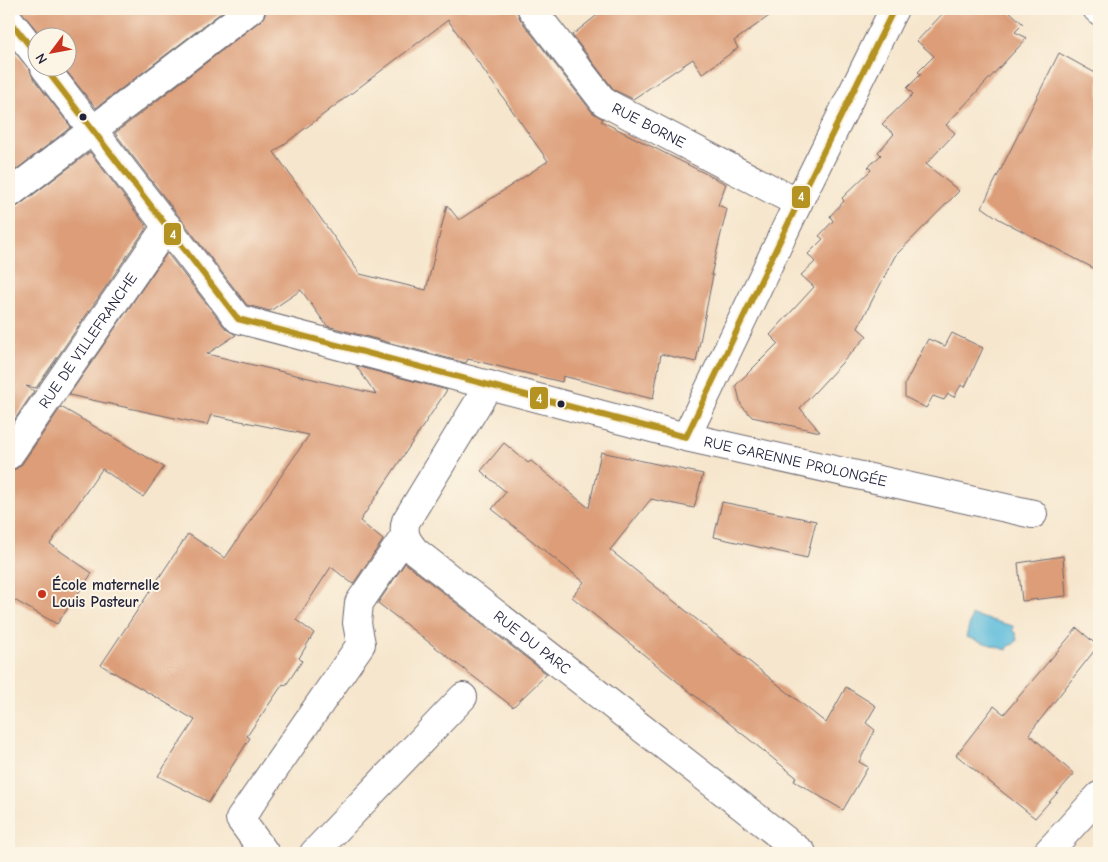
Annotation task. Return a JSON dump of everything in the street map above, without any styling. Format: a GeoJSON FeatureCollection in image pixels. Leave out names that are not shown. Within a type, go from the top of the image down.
{"type":"FeatureCollection","features":[{"type":"Feature","properties":{"kind":"street"},"geometry":{"type":"LineString","coordinates":[[9,194],[251,9]]}},
{"type":"Feature","properties":{"kind":"street","name":"RUE BORNE"},"geometry":{"type":"LineString","coordinates":[[532,9],[604,102],[798,203]]}},
{"type":"Feature","properties":{"kind":"street"},"geometry":{"type":"LineString","coordinates":[[686,437],[798,203],[894,9]]}},
{"type":"Feature","properties":{"kind":"street"},"geometry":{"type":"LineString","coordinates":[[9,20],[28,44]]}},
{"type":"Feature","properties":{"kind":"street","name":"RUE GARENNE PROLONGÉE"},"geometry":{"type":"LineString","coordinates":[[54,78],[238,319],[561,402],[686,437],[1033,514]]}},
{"type":"Feature","properties":{"kind":"street","name":"RUE DE VILLEFRANCHE"},"geometry":{"type":"LineString","coordinates":[[9,455],[167,226]]}},
{"type":"Feature","properties":{"kind":"street"},"geometry":{"type":"LineString","coordinates":[[265,853],[240,819],[361,644],[357,623],[360,603],[405,536],[406,521],[489,385]]}},
{"type":"Feature","properties":{"kind":"street","name":"RUE DU PARC"},"geometry":{"type":"LineString","coordinates":[[405,536],[415,551],[802,853]]}},
{"type":"Feature","properties":{"kind":"street"},"geometry":{"type":"LineString","coordinates":[[314,853],[463,696]]}},
{"type":"Feature","properties":{"kind":"street"},"geometry":{"type":"LineString","coordinates":[[1047,853],[1099,796]]}},
{"type":"Feature","properties":{"kind":"water"},"geometry":{"type":"Polygon","coordinates":[[[972,615],[1013,626],[1013,632],[1016,633],[1017,641],[1009,645],[1007,650],[966,637],[972,615]]]}},
{"type":"Feature","properties":{"kind":"building"},"geometry":{"type":"Polygon","coordinates":[[[19,9],[226,9],[96,108],[72,78],[78,78],[78,28],[35,28],[19,9]]]}},
{"type":"Feature","properties":{"kind":"building"},"geometry":{"type":"Polygon","coordinates":[[[266,9],[516,9],[520,19],[592,112],[603,119],[601,121],[726,184],[718,205],[727,209],[711,275],[713,275],[696,362],[661,354],[653,399],[563,376],[562,382],[468,359],[466,363],[327,326],[301,290],[270,311],[247,305],[115,133],[260,21],[265,15],[266,9]],[[448,20],[274,152],[360,274],[426,290],[447,205],[459,220],[548,161],[448,20]]]}},
{"type":"Feature","properties":{"kind":"building"},"geometry":{"type":"Polygon","coordinates":[[[605,9],[779,9],[734,41],[738,48],[702,74],[693,59],[633,99],[614,90],[572,35],[605,9]]]}},
{"type":"Feature","properties":{"kind":"building"},"geometry":{"type":"Polygon","coordinates":[[[947,9],[1007,9],[1023,24],[1015,32],[1027,38],[946,125],[955,133],[926,164],[959,191],[895,256],[858,328],[867,336],[800,408],[820,432],[752,417],[741,405],[736,385],[778,343],[770,335],[814,287],[801,275],[815,262],[808,254],[823,239],[819,236],[833,221],[830,216],[844,201],[842,198],[871,170],[868,167],[881,155],[878,152],[894,134],[882,124],[913,94],[907,88],[921,74],[918,72],[934,56],[917,41],[947,9]]]}},
{"type":"Feature","properties":{"kind":"building"},"geometry":{"type":"Polygon","coordinates":[[[9,45],[28,68],[28,78],[33,78],[71,127],[9,175],[9,45]]]}},
{"type":"Feature","properties":{"kind":"building"},"geometry":{"type":"Polygon","coordinates":[[[1059,53],[1099,75],[1099,271],[999,219],[982,207],[1059,53]]]}},
{"type":"Feature","properties":{"kind":"building"},"geometry":{"type":"Polygon","coordinates":[[[90,152],[147,227],[36,388],[26,386],[34,391],[9,428],[9,209],[18,206],[90,152]]]}},
{"type":"Feature","properties":{"kind":"building"},"geometry":{"type":"Polygon","coordinates":[[[167,253],[226,329],[236,335],[207,354],[376,394],[356,366],[447,390],[360,521],[383,540],[353,584],[331,567],[296,620],[314,633],[299,658],[302,661],[286,685],[283,684],[247,736],[250,738],[209,802],[158,776],[195,720],[101,665],[188,534],[225,558],[309,435],[211,415],[207,425],[69,395],[167,253]]]}},
{"type":"Feature","properties":{"kind":"building"},"geometry":{"type":"Polygon","coordinates":[[[952,333],[983,348],[965,387],[961,385],[954,397],[948,394],[944,400],[933,396],[926,408],[905,397],[905,384],[928,339],[945,346],[952,333]]]}},
{"type":"Feature","properties":{"kind":"building"},"geometry":{"type":"Polygon","coordinates":[[[61,407],[164,467],[143,497],[102,469],[50,544],[92,573],[57,624],[9,597],[9,470],[16,469],[22,464],[61,407]]]}},
{"type":"Feature","properties":{"kind":"building"},"geometry":{"type":"Polygon","coordinates":[[[504,443],[528,463],[531,461],[589,508],[601,452],[703,474],[694,508],[651,499],[610,550],[826,723],[846,687],[876,706],[866,723],[875,730],[859,762],[868,767],[843,810],[794,781],[796,777],[572,597],[584,582],[492,509],[506,492],[481,471],[504,443]]]}},
{"type":"Feature","properties":{"kind":"building"},"geometry":{"type":"Polygon","coordinates":[[[722,502],[816,521],[807,558],[714,537],[722,502]]]}},
{"type":"Feature","properties":{"kind":"building"},"geometry":{"type":"Polygon","coordinates":[[[1063,556],[1066,596],[1022,601],[1018,563],[1063,556]]]}},
{"type":"Feature","properties":{"kind":"building"},"geometry":{"type":"Polygon","coordinates":[[[405,563],[547,674],[513,707],[378,603],[405,563]]]}},
{"type":"Feature","properties":{"kind":"building"},"geometry":{"type":"Polygon","coordinates":[[[1077,628],[1098,646],[1029,734],[1074,774],[1035,818],[956,755],[994,706],[1004,714],[1077,628]]]}},
{"type":"Feature","properties":{"kind":"transit line","name":"4"},"geometry":{"type":"LineString","coordinates":[[53,78],[238,319],[686,437],[798,203],[894,9]]}},
{"type":"Feature","properties":{"kind":"transit line","name":"4"},"geometry":{"type":"LineString","coordinates":[[9,20],[28,44]]}},
{"type":"Feature","properties":{"kind":"place","name":"École maternelle Louis Pasteur"},"geometry":{"type":"Point","coordinates":[42,594]}}]}
